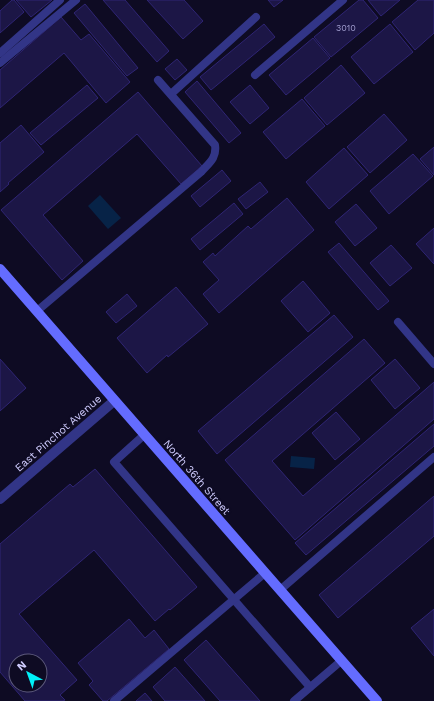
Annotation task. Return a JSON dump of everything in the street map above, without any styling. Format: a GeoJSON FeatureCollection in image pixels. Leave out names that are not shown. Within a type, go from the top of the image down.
{"type":"FeatureCollection","features":[{"type":"Feature","properties":{"kind":"main road","name":"North 36th Street"},"geometry":{"type":"LineString","coordinates":[[0,269],[376,701]]}},
{"type":"Feature","properties":{"kind":"street","name":"East Pinchot Avenue"},"geometry":{"type":"LineString","coordinates":[[0,499],[114,400]]}},
{"type":"Feature","properties":{"kind":"lane"},"geometry":{"type":"LineString","coordinates":[[0,53],[60,0]]}},
{"type":"Feature","properties":{"kind":"lane"},"geometry":{"type":"LineString","coordinates":[[0,63],[76,0]]}},
{"type":"Feature","properties":{"kind":"lane"},"geometry":{"type":"LineString","coordinates":[[255,75],[343,0]]}},
{"type":"Feature","properties":{"kind":"lane"},"geometry":{"type":"LineString","coordinates":[[170,94],[256,17]]}},
{"type":"Feature","properties":{"kind":"lane"},"geometry":{"type":"LineString","coordinates":[[36,311],[201,172],[212,161],[216,152],[214,145],[158,80]]}},
{"type":"Feature","properties":{"kind":"lane"},"geometry":{"type":"LineString","coordinates":[[398,322],[434,364]]}},
{"type":"Feature","properties":{"kind":"lane"},"geometry":{"type":"LineString","coordinates":[[144,435],[114,462],[235,599],[310,687]]}},
{"type":"Feature","properties":{"kind":"lane"},"geometry":{"type":"LineString","coordinates":[[280,590],[434,456]]}},
{"type":"Feature","properties":{"kind":"lane"},"geometry":{"type":"LineString","coordinates":[[114,701],[265,573]]}},
{"type":"Feature","properties":{"kind":"lane"},"geometry":{"type":"LineString","coordinates":[[294,701],[341,661]]}},
{"type":"Feature","properties":{"kind":"water"},"geometry":{"type":"Polygon","coordinates":[[[100,195],[121,218],[108,229],[88,206],[100,195]]]}},
{"type":"Feature","properties":{"kind":"water"},"geometry":{"type":"Polygon","coordinates":[[[291,456],[315,458],[314,469],[290,467],[291,456]]]}},
{"type":"Feature","properties":{"kind":"building"},"geometry":{"type":"Polygon","coordinates":[[[12,0],[14,0],[24,12],[0,33],[0,11],[12,0]]]}},
{"type":"Feature","properties":{"kind":"building"},"geometry":{"type":"Polygon","coordinates":[[[16,0],[52,0],[31,17],[16,0]]]}},
{"type":"Feature","properties":{"kind":"building"},"geometry":{"type":"Polygon","coordinates":[[[103,0],[125,0],[169,51],[157,62],[103,0]]]}},
{"type":"Feature","properties":{"kind":"building"},"geometry":{"type":"Polygon","coordinates":[[[147,0],[184,0],[203,21],[183,39],[147,0]]]}},
{"type":"Feature","properties":{"kind":"building"},"geometry":{"type":"Polygon","coordinates":[[[268,0],[283,0],[274,7],[268,0]]]}},
{"type":"Feature","properties":{"kind":"building"},"geometry":{"type":"Polygon","coordinates":[[[359,0],[363,0],[378,18],[331,57],[314,37],[359,0]]]}},
{"type":"Feature","properties":{"kind":"building"},"geometry":{"type":"Polygon","coordinates":[[[368,0],[400,0],[381,16],[368,0]]]}},
{"type":"Feature","properties":{"kind":"building"},"geometry":{"type":"Polygon","coordinates":[[[418,0],[434,0],[434,33],[415,50],[392,22],[418,0]]]}},
{"type":"Feature","properties":{"kind":"building"},"geometry":{"type":"Polygon","coordinates":[[[85,4],[138,68],[127,76],[74,13],[85,4]]]}},
{"type":"Feature","properties":{"kind":"building"},"geometry":{"type":"Polygon","coordinates":[[[61,17],[81,40],[89,34],[130,82],[106,103],[64,53],[0,108],[0,70],[61,17]]]}},
{"type":"Feature","properties":{"kind":"building"},"geometry":{"type":"Polygon","coordinates":[[[264,24],[275,37],[211,90],[200,77],[264,24]]]}},
{"type":"Feature","properties":{"kind":"building"},"geometry":{"type":"Polygon","coordinates":[[[390,24],[413,52],[374,84],[351,57],[390,24]]]}},
{"type":"Feature","properties":{"kind":"building"},"geometry":{"type":"Polygon","coordinates":[[[313,38],[330,58],[286,95],[269,75],[313,38]]]}},
{"type":"Feature","properties":{"kind":"building"},"geometry":{"type":"Polygon","coordinates":[[[177,59],[187,70],[175,80],[165,69],[177,59]]]}},
{"type":"Feature","properties":{"kind":"building"},"geometry":{"type":"Polygon","coordinates":[[[341,65],[365,93],[327,125],[304,98],[341,65]]]}},
{"type":"Feature","properties":{"kind":"building"},"geometry":{"type":"Polygon","coordinates":[[[197,81],[241,133],[229,143],[185,92],[197,81]]]}},
{"type":"Feature","properties":{"kind":"building"},"geometry":{"type":"Polygon","coordinates":[[[87,85],[98,98],[41,145],[30,133],[87,85]]]}},
{"type":"Feature","properties":{"kind":"building"},"geometry":{"type":"Polygon","coordinates":[[[250,85],[269,108],[250,124],[230,102],[250,85]]]}},
{"type":"Feature","properties":{"kind":"building"},"geometry":{"type":"Polygon","coordinates":[[[138,92],[202,166],[181,184],[137,134],[43,215],[83,261],[62,280],[1,210],[138,92]]]}},
{"type":"Feature","properties":{"kind":"building"},"geometry":{"type":"Polygon","coordinates":[[[302,99],[325,126],[286,159],[263,132],[302,99]]]}},
{"type":"Feature","properties":{"kind":"building"},"geometry":{"type":"Polygon","coordinates":[[[384,114],[407,140],[370,173],[347,147],[384,114]]]}},
{"type":"Feature","properties":{"kind":"building"},"geometry":{"type":"Polygon","coordinates":[[[21,125],[44,152],[8,183],[9,184],[0,192],[0,143],[21,125]]]}},
{"type":"Feature","properties":{"kind":"building"},"geometry":{"type":"Polygon","coordinates":[[[434,147],[434,175],[420,159],[434,147]]]}},
{"type":"Feature","properties":{"kind":"building"},"geometry":{"type":"Polygon","coordinates":[[[344,148],[368,175],[329,209],[306,182],[344,148]]]}},
{"type":"Feature","properties":{"kind":"building"},"geometry":{"type":"Polygon","coordinates":[[[413,154],[433,176],[389,214],[370,191],[413,154]]]}},
{"type":"Feature","properties":{"kind":"building"},"geometry":{"type":"Polygon","coordinates":[[[222,170],[231,181],[200,207],[191,196],[222,170]]]}},
{"type":"Feature","properties":{"kind":"building"},"geometry":{"type":"Polygon","coordinates":[[[260,182],[268,192],[246,209],[238,199],[260,182]]]}},
{"type":"Feature","properties":{"kind":"building"},"geometry":{"type":"Polygon","coordinates":[[[287,198],[314,230],[219,313],[203,294],[219,280],[203,262],[213,253],[215,256],[248,226],[251,229],[287,198]]]}},
{"type":"Feature","properties":{"kind":"building"},"geometry":{"type":"Polygon","coordinates":[[[234,203],[243,214],[200,250],[191,239],[234,203]]]}},
{"type":"Feature","properties":{"kind":"building"},"geometry":{"type":"Polygon","coordinates":[[[356,204],[377,228],[355,246],[335,222],[356,204]]]}},
{"type":"Feature","properties":{"kind":"building"},"geometry":{"type":"Polygon","coordinates":[[[434,228],[434,264],[416,244],[434,228]]]}},
{"type":"Feature","properties":{"kind":"building"},"geometry":{"type":"Polygon","coordinates":[[[339,243],[389,301],[378,310],[328,252],[339,243]]]}},
{"type":"Feature","properties":{"kind":"building"},"geometry":{"type":"Polygon","coordinates":[[[391,245],[412,268],[390,286],[370,263],[391,245]]]}},
{"type":"Feature","properties":{"kind":"building"},"geometry":{"type":"Polygon","coordinates":[[[303,281],[330,313],[308,332],[281,301],[303,281]]]}},
{"type":"Feature","properties":{"kind":"building"},"geometry":{"type":"Polygon","coordinates":[[[176,287],[208,324],[168,357],[167,355],[147,373],[117,338],[176,287]]]}},
{"type":"Feature","properties":{"kind":"building"},"geometry":{"type":"Polygon","coordinates":[[[127,294],[137,306],[116,323],[106,312],[127,294]]]}},
{"type":"Feature","properties":{"kind":"building"},"geometry":{"type":"Polygon","coordinates":[[[334,315],[353,337],[217,454],[198,431],[334,315]]]}},
{"type":"Feature","properties":{"kind":"building"},"geometry":{"type":"Polygon","coordinates":[[[364,339],[385,363],[272,461],[303,496],[434,382],[434,419],[295,540],[225,460],[364,339]]]}},
{"type":"Feature","properties":{"kind":"building"},"geometry":{"type":"Polygon","coordinates":[[[0,359],[26,388],[0,411],[0,359]]]}},
{"type":"Feature","properties":{"kind":"building"},"geometry":{"type":"Polygon","coordinates":[[[395,359],[420,388],[395,409],[371,380],[395,359]]]}},
{"type":"Feature","properties":{"kind":"building"},"geometry":{"type":"Polygon","coordinates":[[[336,412],[360,439],[335,460],[312,433],[336,412]]]}},
{"type":"Feature","properties":{"kind":"building"},"geometry":{"type":"Polygon","coordinates":[[[434,424],[434,446],[306,555],[295,543],[434,424]]]}},
{"type":"Feature","properties":{"kind":"building"},"geometry":{"type":"Polygon","coordinates":[[[95,469],[197,587],[155,621],[94,550],[19,614],[77,680],[60,695],[65,700],[63,701],[25,701],[18,693],[48,693],[48,653],[8,653],[8,681],[0,672],[0,544],[70,484],[73,487],[95,469]]]}},
{"type":"Feature","properties":{"kind":"building"},"geometry":{"type":"Polygon","coordinates":[[[434,496],[434,536],[338,618],[319,595],[434,496]]]}},
{"type":"Feature","properties":{"kind":"building"},"geometry":{"type":"Polygon","coordinates":[[[434,609],[434,656],[411,628],[434,609]]]}},
{"type":"Feature","properties":{"kind":"building"},"geometry":{"type":"Polygon","coordinates":[[[129,619],[145,638],[154,630],[169,649],[107,701],[103,701],[89,685],[93,681],[78,663],[129,619]]]}},
{"type":"Feature","properties":{"kind":"building"},"geometry":{"type":"Polygon","coordinates":[[[206,640],[260,701],[220,701],[184,660],[206,640]]]}},
{"type":"Feature","properties":{"kind":"building"},"geometry":{"type":"Polygon","coordinates":[[[175,667],[205,701],[165,701],[153,687],[175,667]]]}},
{"type":"Feature","properties":{"kind":"building"},"geometry":{"type":"Polygon","coordinates":[[[145,693],[152,701],[136,701],[145,693]]]}}]}
